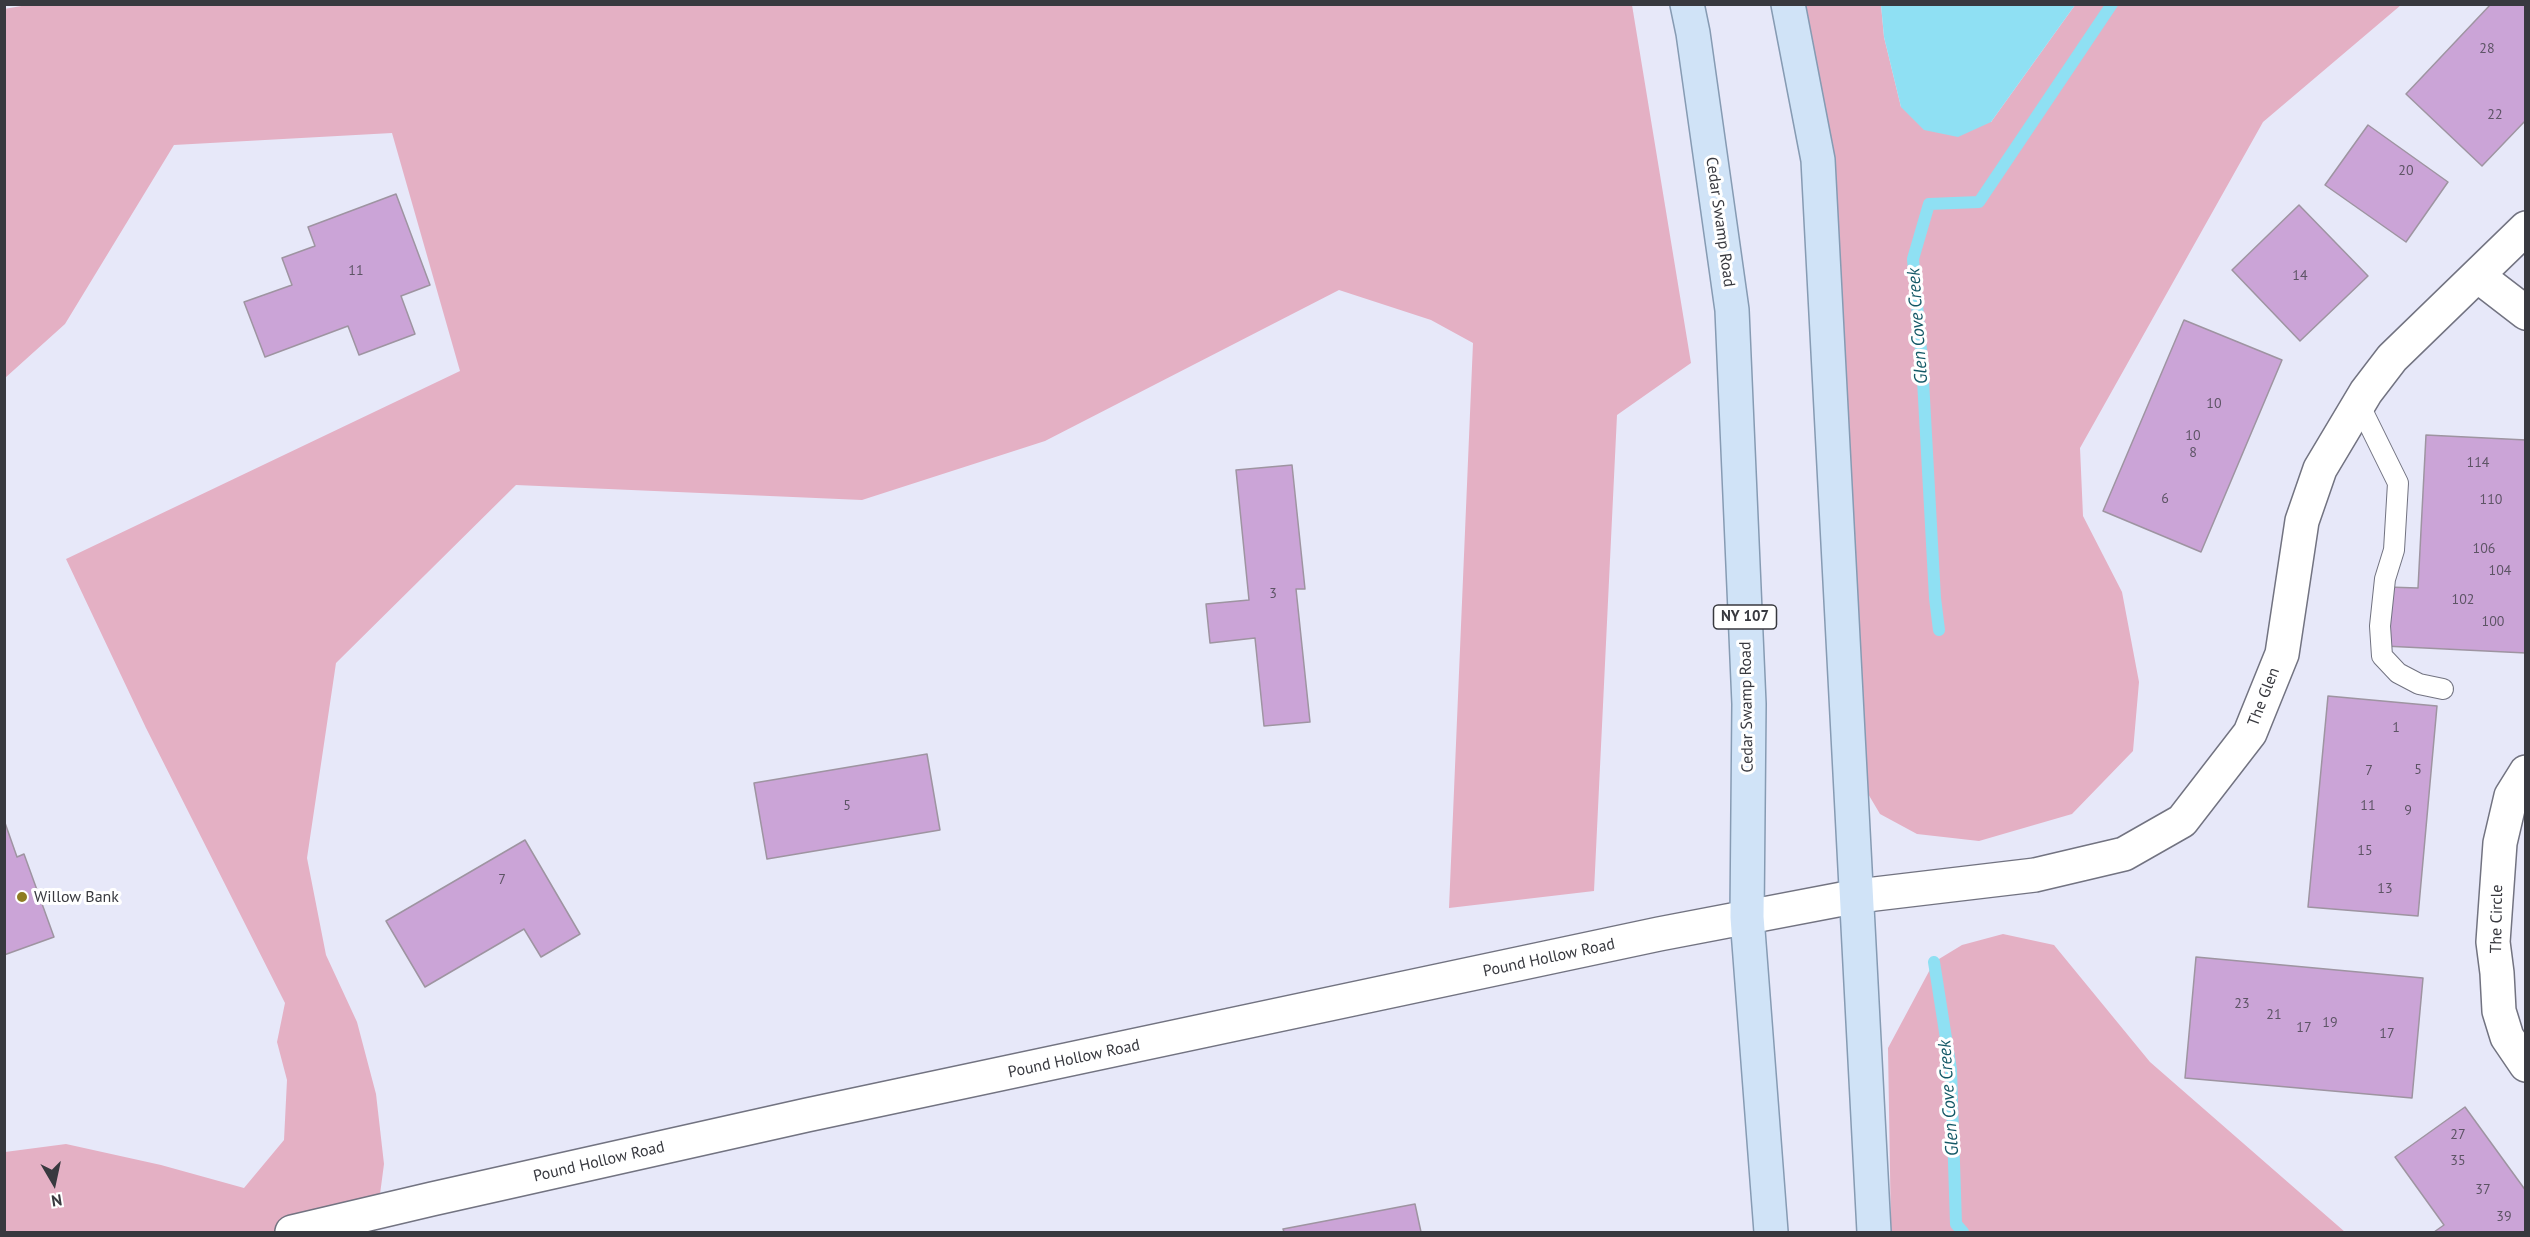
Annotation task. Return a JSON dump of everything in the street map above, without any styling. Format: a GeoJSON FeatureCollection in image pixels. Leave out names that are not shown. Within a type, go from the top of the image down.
{"type":"FeatureCollection","features":[{"type":"Feature","properties":{"kind":"main road","name":"Cedar Swamp Road"},"geometry":{"type":"LineString","coordinates":[[1686,4],[1693,33],[1732,310],[1749,704],[1747,917],[1771,1233]]}},
{"type":"Feature","properties":{"kind":"main road"},"geometry":{"type":"LineString","coordinates":[[1788,4],[1818,160],[1874,1233]]}},
{"type":"Feature","properties":{"kind":"street","name":"The Glen"},"geometry":{"type":"LineString","coordinates":[[1858,896],[2035,875],[2124,854],[2182,821],[2250,733],[2282,654],[2302,521],[2320,469],[2359,404],[2392,358],[2526,228]]}},
{"type":"Feature","properties":{"kind":"street"},"geometry":{"type":"LineString","coordinates":[[2478,276],[2526,313]]}},
{"type":"Feature","properties":{"kind":"street","name":"The Circle"},"geometry":{"type":"LineString","coordinates":[[2526,771],[2511,796],[2500,843],[2493,942],[2498,973],[2499,1011],[2507,1037],[2526,1065]]}},
{"type":"Feature","properties":{"kind":"street","name":"Pound Hollow Road"},"geometry":{"type":"LineString","coordinates":[[292,1233],[432,1199],[807,1115],[1659,934],[1858,896]]}},
{"type":"Feature","properties":{"kind":"lane"},"geometry":{"type":"LineString","coordinates":[[2359,404],[2398,483],[2394,550],[2385,579],[2380,626],[2382,656],[2398,673],[2419,684],[2443,690]]}},
{"type":"Feature","properties":{"kind":"shaded area"},"geometry":{"type":"Polygon","coordinates":[[[33,4],[1632,5],[1691,363],[1617,415],[1594,891],[1449,908],[1473,343],[1431,320],[1339,290],[1045,441],[862,500],[516,485],[336,663],[307,858],[326,955],[357,1022],[376,1094],[384,1164],[375,1232],[5,1232],[5,1152],[66,1144],[161,1165],[244,1188],[284,1140],[287,1080],[277,1042],[285,1003],[146,728],[66,559],[460,371],[392,133],[174,145],[65,324],[5,378],[4,9],[33,4]]]}},
{"type":"Feature","properties":{"kind":"shaded area"},"geometry":{"type":"Polygon","coordinates":[[[1789,5],[1881,5],[1884,37],[1901,107],[1991,122],[2075,5],[2401,5],[2263,122],[2080,448],[2083,516],[2122,592],[2139,682],[2133,751],[2072,814],[1979,841],[1917,834],[1880,814],[1851,765],[1789,5]]]}},
{"type":"Feature","properties":{"kind":"shaded area"},"geometry":{"type":"Polygon","coordinates":[[[2003,934],[2054,945],[2150,1062],[2345,1232],[1891,1232],[1888,1048],[1934,962],[1962,945],[2003,934]]]}},
{"type":"Feature","properties":{"kind":"water"},"geometry":{"type":"Polygon","coordinates":[[[1881,4],[2075,5],[1991,122],[1958,137],[1924,130],[1901,107],[1884,37],[1881,4]]]}},
{"type":"Feature","properties":{"kind":"building"},"geometry":{"type":"Polygon","coordinates":[[[2491,4],[2526,4],[2526,120],[2482,166],[2406,94],[2491,4]]]}},
{"type":"Feature","properties":{"kind":"building"},"geometry":{"type":"Polygon","coordinates":[[[2368,125],[2448,182],[2406,242],[2325,185],[2368,125]]]}},
{"type":"Feature","properties":{"kind":"building"},"geometry":{"type":"Polygon","coordinates":[[[396,194],[430,285],[401,296],[415,334],[359,355],[348,326],[265,357],[244,302],[292,285],[282,258],[315,246],[308,227],[396,194]]]}},
{"type":"Feature","properties":{"kind":"building"},"geometry":{"type":"Polygon","coordinates":[[[2299,205],[2368,276],[2300,341],[2232,270],[2299,205]]]}},
{"type":"Feature","properties":{"kind":"building"},"geometry":{"type":"Polygon","coordinates":[[[2184,320],[2282,360],[2201,552],[2103,511],[2184,320]]]}},
{"type":"Feature","properties":{"kind":"building"},"geometry":{"type":"Polygon","coordinates":[[[2426,435],[2526,440],[2526,653],[2384,646],[2387,587],[2418,588],[2426,435]]]}},
{"type":"Feature","properties":{"kind":"building"},"geometry":{"type":"Polygon","coordinates":[[[1292,465],[1305,589],[1296,589],[1310,722],[1264,726],[1255,638],[1210,643],[1206,604],[1249,600],[1236,470],[1292,465]]]}},
{"type":"Feature","properties":{"kind":"building"},"geometry":{"type":"Polygon","coordinates":[[[2328,696],[2437,706],[2418,916],[2308,907],[2328,696]]]}},
{"type":"Feature","properties":{"kind":"building"},"geometry":{"type":"Polygon","coordinates":[[[927,754],[940,830],[767,859],[754,783],[927,754]]]}},
{"type":"Feature","properties":{"kind":"building","name":"Willow Bank"},"geometry":{"type":"Polygon","coordinates":[[[4,820],[17,857],[24,854],[54,937],[4,955],[4,820]]]}},
{"type":"Feature","properties":{"kind":"building"},"geometry":{"type":"Polygon","coordinates":[[[525,840],[580,934],[541,957],[524,929],[425,987],[386,921],[525,840]]]}},
{"type":"Feature","properties":{"kind":"building"},"geometry":{"type":"Polygon","coordinates":[[[2196,957],[2423,978],[2412,1098],[2185,1078],[2196,957]]]}},
{"type":"Feature","properties":{"kind":"building"},"geometry":{"type":"Polygon","coordinates":[[[2465,1107],[2526,1191],[2526,1232],[2434,1232],[2444,1225],[2395,1157],[2465,1107]]]}},
{"type":"Feature","properties":{"kind":"building"},"geometry":{"type":"Polygon","coordinates":[[[1415,1204],[1421,1232],[1284,1232],[1283,1229],[1415,1204]]]}},
{"type":"Feature","properties":{"kind":"waterway","name":"Glen Cove Creek"},"geometry":{"type":"LineString","coordinates":[[1939,630],[1913,259],[1929,204],[1979,202],[2112,4]]}},
{"type":"Feature","properties":{"kind":"waterway","name":"Glen Cove Creek"},"geometry":{"type":"LineString","coordinates":[[1934,962],[1951,1070],[1956,1224],[1963,1232]]}},
{"type":"Feature","properties":{"kind":"place","name":"Willow Bank"},"geometry":{"type":"Point","coordinates":[22,897]}}]}
